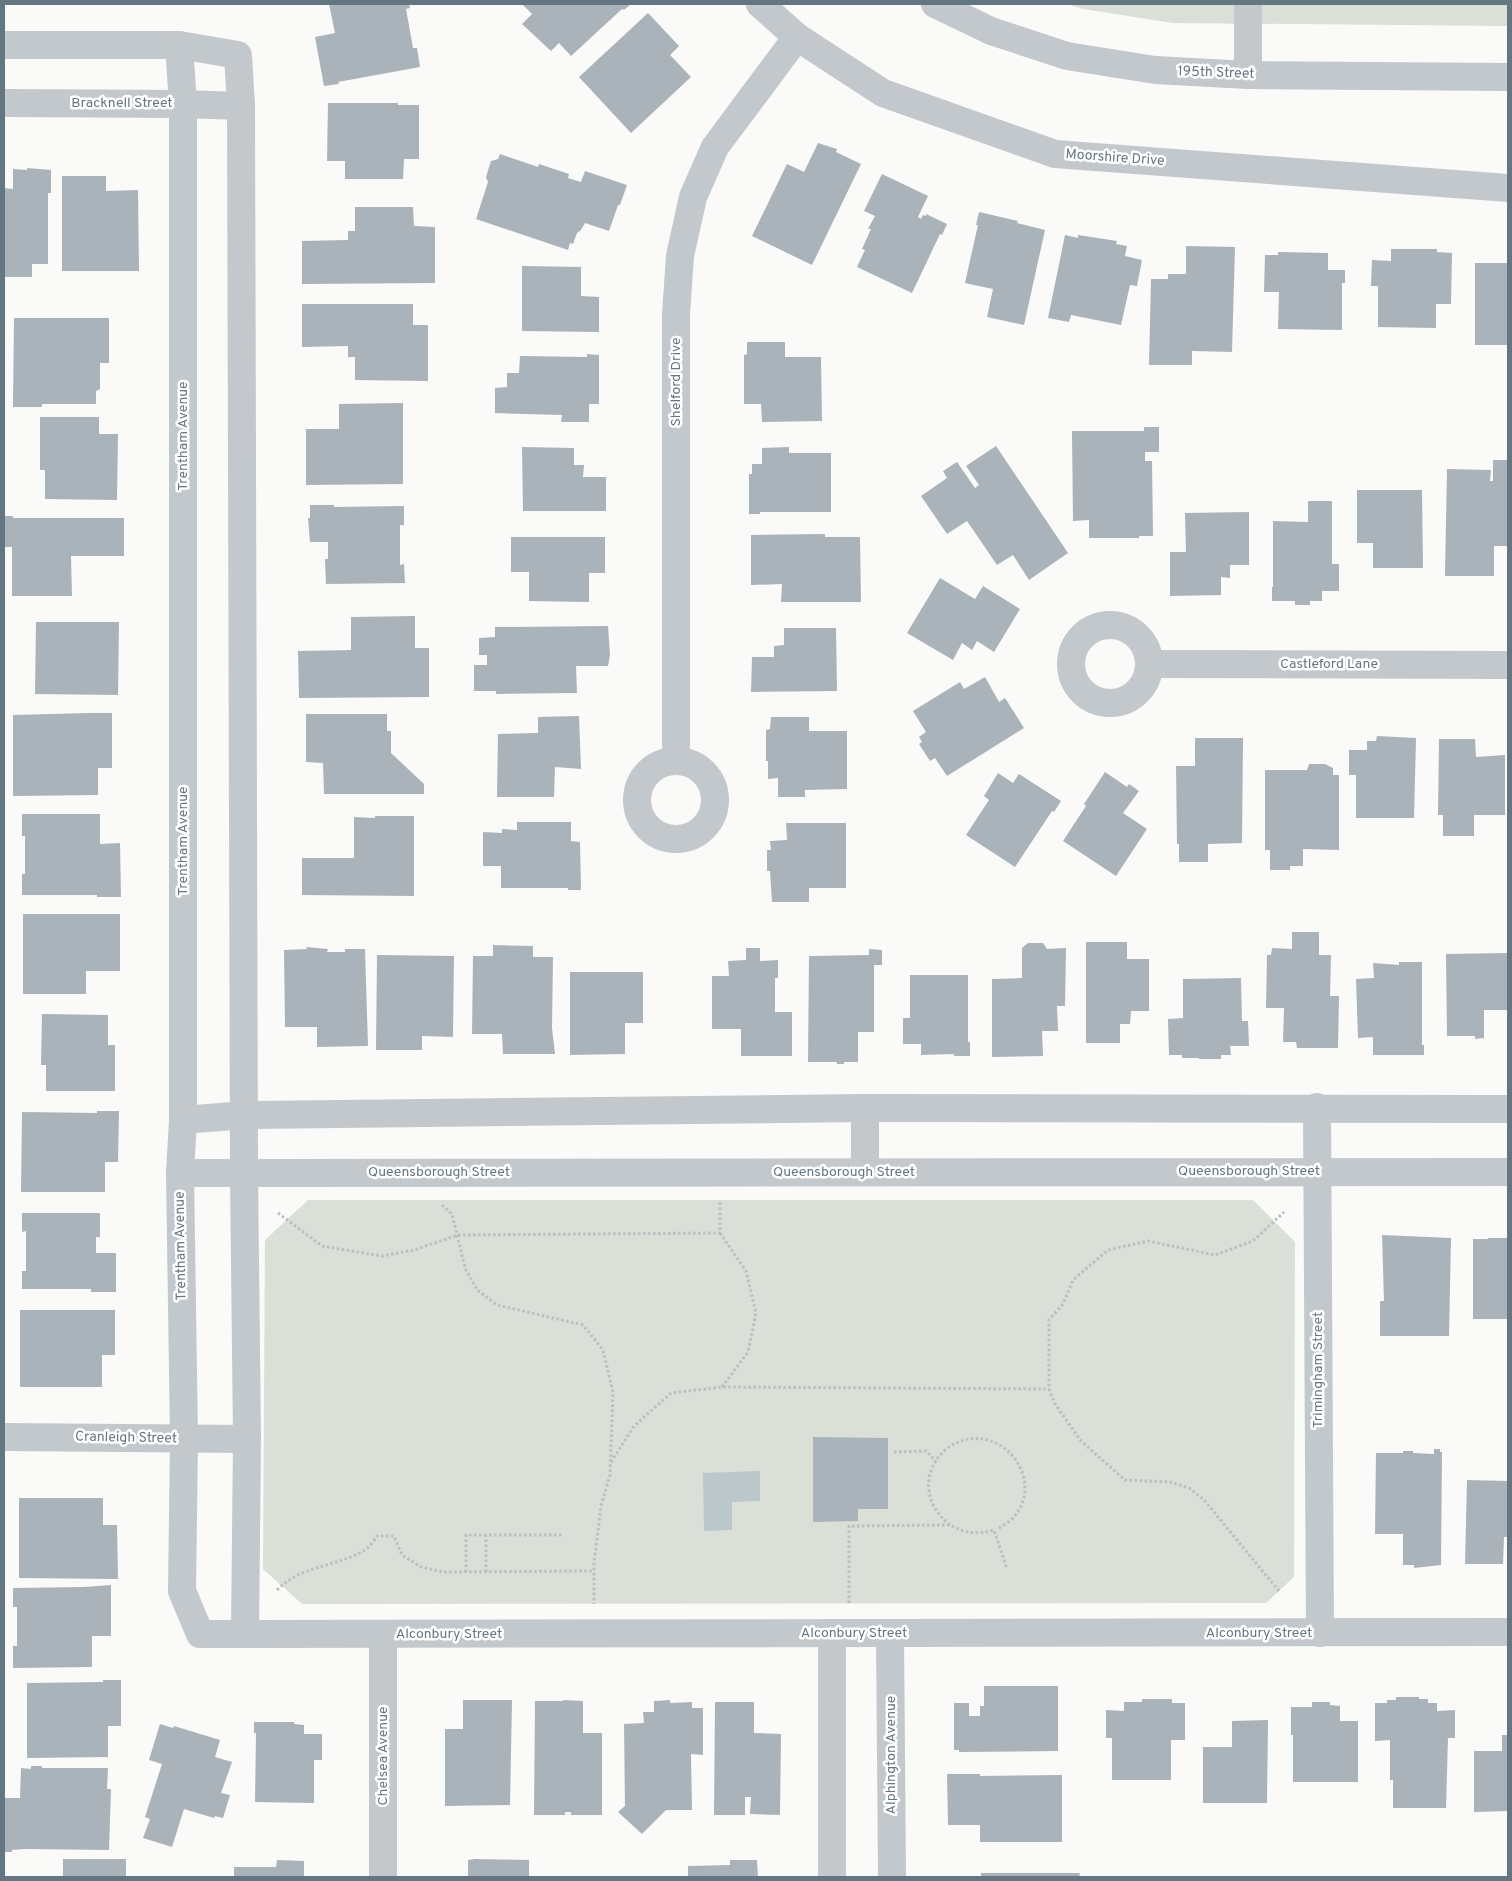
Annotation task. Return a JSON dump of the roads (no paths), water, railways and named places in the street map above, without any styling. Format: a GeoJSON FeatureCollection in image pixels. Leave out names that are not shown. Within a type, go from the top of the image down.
{"type":"FeatureCollection","features":[{"type":"Feature","properties":{"kind":"street","name":"Moorshire Drive"},"geometry":{"type":"LineString","coordinates":[[760,4],[798,37],[883,93],[1055,154],[1508,188]]}},
{"type":"Feature","properties":{"kind":"street","name":"195th Street"},"geometry":{"type":"LineString","coordinates":[[934,4],[991,31],[1066,56],[1155,70],[1248,75],[1508,77]]}},
{"type":"Feature","properties":{"kind":"street"},"geometry":{"type":"LineString","coordinates":[[1248,4],[1248,75]]}},
{"type":"Feature","properties":{"kind":"street","name":"Shelford Drive"},"geometry":{"type":"LineString","coordinates":[[676,761],[676,314],[680,256],[694,197],[715,147],[798,37]]}},
{"type":"Feature","properties":{"kind":"street"},"geometry":{"type":"LineString","coordinates":[[4,45],[179,44],[238,55],[241,106],[244,1173],[247,1439],[245,1634]]}},
{"type":"Feature","properties":{"kind":"street","name":"Trentham Avenue"},"geometry":{"type":"LineString","coordinates":[[179,44],[183,104],[183,1120],[180,1173],[184,1439],[182,1591],[200,1634]]}},
{"type":"Feature","properties":{"kind":"street","name":"Bracknell Street"},"geometry":{"type":"LineString","coordinates":[[4,103],[241,106]]}},
{"type":"Feature","properties":{"kind":"street","name":"Castleford Lane"},"geometry":{"type":"LineString","coordinates":[[1150,664],[1508,665]]}},
{"type":"Feature","properties":{"kind":"street","name":"Trimingham Street"},"geometry":{"type":"LineString","coordinates":[[1317,1107],[1320,1633]]}},
{"type":"Feature","properties":{"kind":"street"},"geometry":{"type":"LineString","coordinates":[[183,1120],[245,1115],[865,1108],[1508,1108]]}},
{"type":"Feature","properties":{"kind":"street"},"geometry":{"type":"LineString","coordinates":[[865,1108],[865,1172]]}},
{"type":"Feature","properties":{"kind":"street","name":"Queensborough Street"},"geometry":{"type":"LineString","coordinates":[[180,1173],[1508,1172]]}},
{"type":"Feature","properties":{"kind":"street","name":"Cranleigh Street"},"geometry":{"type":"LineString","coordinates":[[4,1437],[247,1439]]}},
{"type":"Feature","properties":{"kind":"street","name":"Alconbury Street"},"geometry":{"type":"LineString","coordinates":[[200,1634],[1508,1632]]}},
{"type":"Feature","properties":{"kind":"street"},"geometry":{"type":"LineString","coordinates":[[832,1633],[832,1877]]}},
{"type":"Feature","properties":{"kind":"street","name":"Alphington Avenue"},"geometry":{"type":"LineString","coordinates":[[890,1633],[892,1877]]}},
{"type":"Feature","properties":{"kind":"street","name":"Chelsea Avenue"},"geometry":{"type":"LineString","coordinates":[[383,1634],[383,1877]]}}]}
